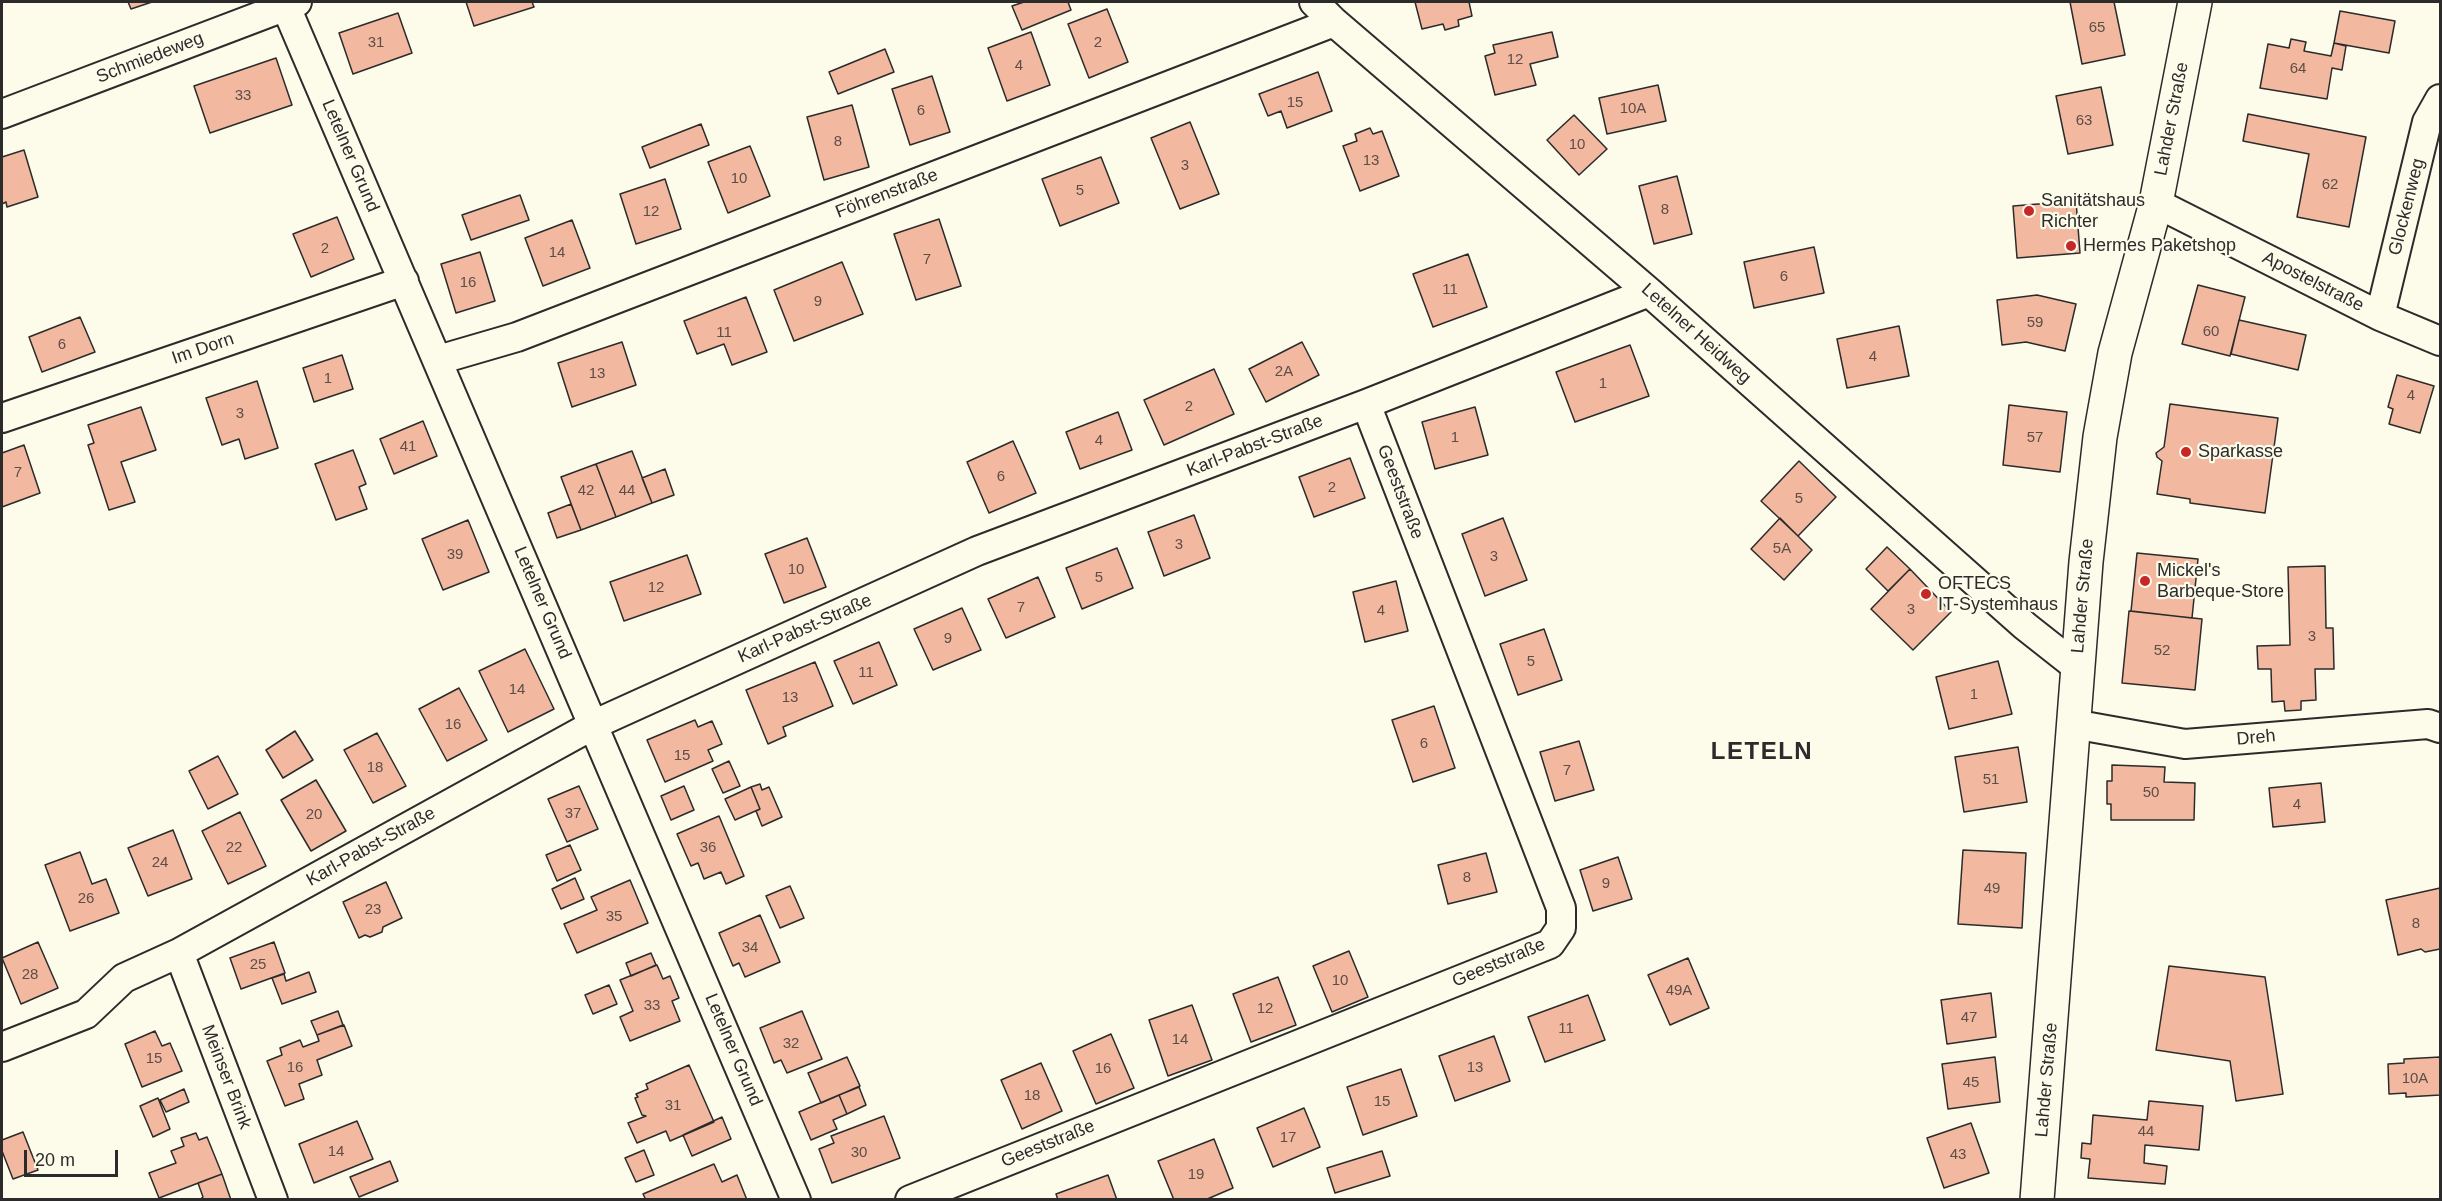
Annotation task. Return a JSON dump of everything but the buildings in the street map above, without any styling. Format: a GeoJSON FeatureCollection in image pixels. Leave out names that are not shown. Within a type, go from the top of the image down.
{"type":"FeatureCollection","features":[{"type":"Feature","properties":{"kind":"street","name":"Letelner Heidweg"},"geometry":{"type":"LineString","coordinates":[[1314,2],[1334,22],[1649,292],[2025,626],[2077,667]]}},
{"type":"Feature","properties":{"kind":"street","name":"Lahder Straße"},"geometry":{"type":"LineString","coordinates":[[2037,1200],[2077,667],[2100,437],[2115,353],[2156,203],[2195,2]]}},
{"type":"Feature","properties":{"kind":"street","name":"Schmiedeweg"},"geometry":{"type":"LineString","coordinates":[[2,114],[292,4]]}},
{"type":"Feature","properties":{"kind":"street","name":"Letelner Grund"},"geometry":{"type":"LineString","coordinates":[[292,4],[404,281],[595,724],[796,1200]]}},
{"type":"Feature","properties":{"kind":"street","name":"Föhrenstraße"},"geometry":{"type":"LineString","coordinates":[[438,360],[517,337],[1334,22]]}},
{"type":"Feature","properties":{"kind":"street","name":"Glockenweg"},"geometry":{"type":"LineString","coordinates":[[2380,316],[2427,122],[2440,99]]}},
{"type":"Feature","properties":{"kind":"street","name":"Apostelstraße"},"geometry":{"type":"LineString","coordinates":[[2156,203],[2380,316],[2440,340]]}},
{"type":"Feature","properties":{"kind":"street","name":"Im Dorn"},"geometry":{"type":"LineString","coordinates":[[2,417],[404,281]]}},
{"type":"Feature","properties":{"kind":"street","name":"Karl-Pabst-Straße"},"geometry":{"type":"LineString","coordinates":[[2,1047],[86,1014],[124,978],[179,953],[595,724],[977,551],[1366,404],[1649,292]]}},
{"type":"Feature","properties":{"kind":"street","name":"Geeststraße"},"geometry":{"type":"LineString","coordinates":[[910,1200],[1550,944],[1561,928],[1561,908],[1366,404]]}},
{"type":"Feature","properties":{"kind":"street","name":"Dreh"},"geometry":{"type":"LineString","coordinates":[[2073,724],[2185,744],[2428,724],[2440,728]]}},
{"type":"Feature","properties":{"kind":"street","name":"Meinser Brink"},"geometry":{"type":"LineString","coordinates":[[179,953],[273,1200]]}},
{"type":"Feature","properties":{"kind":"place","name":"Sanitätshaus Richter"},"geometry":{"type":"Point","coordinates":[2029,211]}},
{"type":"Feature","properties":{"kind":"place","name":"Hermes Paketshop"},"geometry":{"type":"Point","coordinates":[2071,246]}},
{"type":"Feature","properties":{"kind":"place","name":"Sparkasse"},"geometry":{"type":"Point","coordinates":[2186,452]}},
{"type":"Feature","properties":{"kind":"place","name":"Mickel's Barbeque-Store"},"geometry":{"type":"Point","coordinates":[2145,581]}},
{"type":"Feature","properties":{"kind":"place","name":"OFTECS IT-Systemhaus"},"geometry":{"type":"Point","coordinates":[1926,594]}},
{"type":"Feature","properties":{"kind":"district","name":"LETELN"},"geometry":{"type":"Point","coordinates":[1762,752]}}]}
